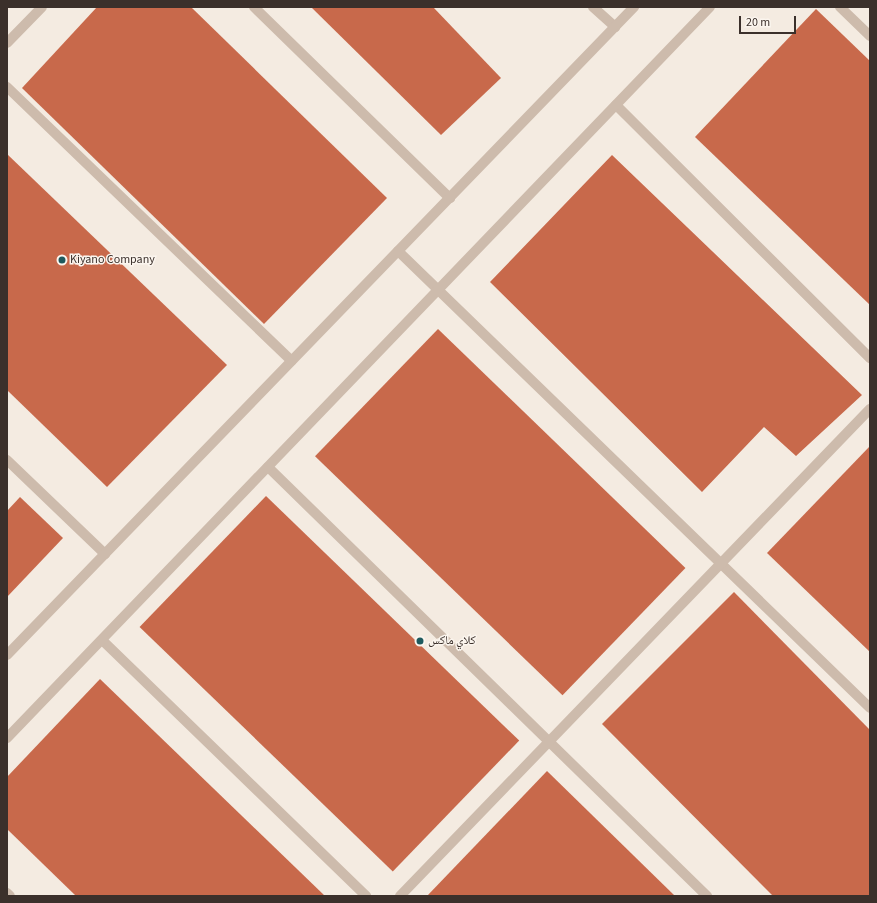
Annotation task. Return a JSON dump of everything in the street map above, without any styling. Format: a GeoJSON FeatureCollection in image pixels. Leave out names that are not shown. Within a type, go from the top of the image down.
{"type":"FeatureCollection","features":[{"type":"Feature","properties":{"kind":"street"},"geometry":{"type":"LineString","coordinates":[[7,43],[42,7]]}},
{"type":"Feature","properties":{"kind":"street"},"geometry":{"type":"LineString","coordinates":[[254,7],[450,198]]}},
{"type":"Feature","properties":{"kind":"street"},"geometry":{"type":"LineString","coordinates":[[593,7],[615,27]]}},
{"type":"Feature","properties":{"kind":"street"},"geometry":{"type":"LineString","coordinates":[[7,656],[634,7]]}},
{"type":"Feature","properties":{"kind":"street"},"geometry":{"type":"LineString","coordinates":[[7,738],[710,7]]}},
{"type":"Feature","properties":{"kind":"street"},"geometry":{"type":"LineString","coordinates":[[840,7],[870,36]]}},
{"type":"Feature","properties":{"kind":"street"},"geometry":{"type":"LineString","coordinates":[[7,87],[292,361]]}},
{"type":"Feature","properties":{"kind":"street"},"geometry":{"type":"LineString","coordinates":[[616,104],[870,358]]}},
{"type":"Feature","properties":{"kind":"street"},"geometry":{"type":"LineString","coordinates":[[398,252],[870,708]]}},
{"type":"Feature","properties":{"kind":"street"},"geometry":{"type":"LineString","coordinates":[[400,896],[870,409]]}},
{"type":"Feature","properties":{"kind":"street"},"geometry":{"type":"LineString","coordinates":[[7,460],[105,554]]}},
{"type":"Feature","properties":{"kind":"street"},"geometry":{"type":"LineString","coordinates":[[268,467],[707,896]]}},
{"type":"Feature","properties":{"kind":"street"},"geometry":{"type":"LineString","coordinates":[[102,640],[366,896]]}},
{"type":"Feature","properties":{"kind":"street"},"geometry":{"type":"LineString","coordinates":[[7,893],[10,896]]}},
{"type":"Feature","properties":{"kind":"building"},"geometry":{"type":"Polygon","coordinates":[[[97,7],[191,7],[387,198],[264,324],[22,88],[97,7]]]}},
{"type":"Feature","properties":{"kind":"building"},"geometry":{"type":"Polygon","coordinates":[[[311,7],[433,7],[501,78],[441,135],[311,7]]]}},
{"type":"Feature","properties":{"kind":"building"},"geometry":{"type":"Polygon","coordinates":[[[816,9],[870,61],[870,305],[695,137],[816,9]]]}},
{"type":"Feature","properties":{"kind":"building","name":"Kiyano Company"},"geometry":{"type":"Polygon","coordinates":[[[7,154],[227,365],[107,487],[7,390],[7,154]]]}},
{"type":"Feature","properties":{"kind":"building"},"geometry":{"type":"Polygon","coordinates":[[[612,155],[862,395],[796,456],[764,427],[702,492],[490,282],[612,155]]]}},
{"type":"Feature","properties":{"kind":"building"},"geometry":{"type":"Polygon","coordinates":[[[438,329],[685,568],[562,695],[315,456],[438,329]]]}},
{"type":"Feature","properties":{"kind":"building"},"geometry":{"type":"Polygon","coordinates":[[[870,446],[870,652],[767,553],[870,446]]]}},
{"type":"Feature","properties":{"kind":"building"},"geometry":{"type":"Polygon","coordinates":[[[266,496],[519,741],[393,871],[140,627],[266,496]]]}},
{"type":"Feature","properties":{"kind":"building"},"geometry":{"type":"Polygon","coordinates":[[[20,497],[63,538],[7,597],[7,511],[20,497]]]}},
{"type":"Feature","properties":{"kind":"building"},"geometry":{"type":"Polygon","coordinates":[[[734,592],[870,730],[870,896],[773,896],[602,724],[734,592]]]}},
{"type":"Feature","properties":{"kind":"building"},"geometry":{"type":"Polygon","coordinates":[[[100,679],[325,896],[76,896],[7,829],[7,777],[100,679]]]}},
{"type":"Feature","properties":{"kind":"building"},"geometry":{"type":"Polygon","coordinates":[[[547,771],[675,896],[427,896],[547,771]]]}},
{"type":"Feature","properties":{"kind":"place","name":"Kiyano Company"},"geometry":{"type":"Point","coordinates":[62,260]}},
{"type":"Feature","properties":{"kind":"place","name":"كلاي ماكس"},"geometry":{"type":"Point","coordinates":[420,641]}}]}
